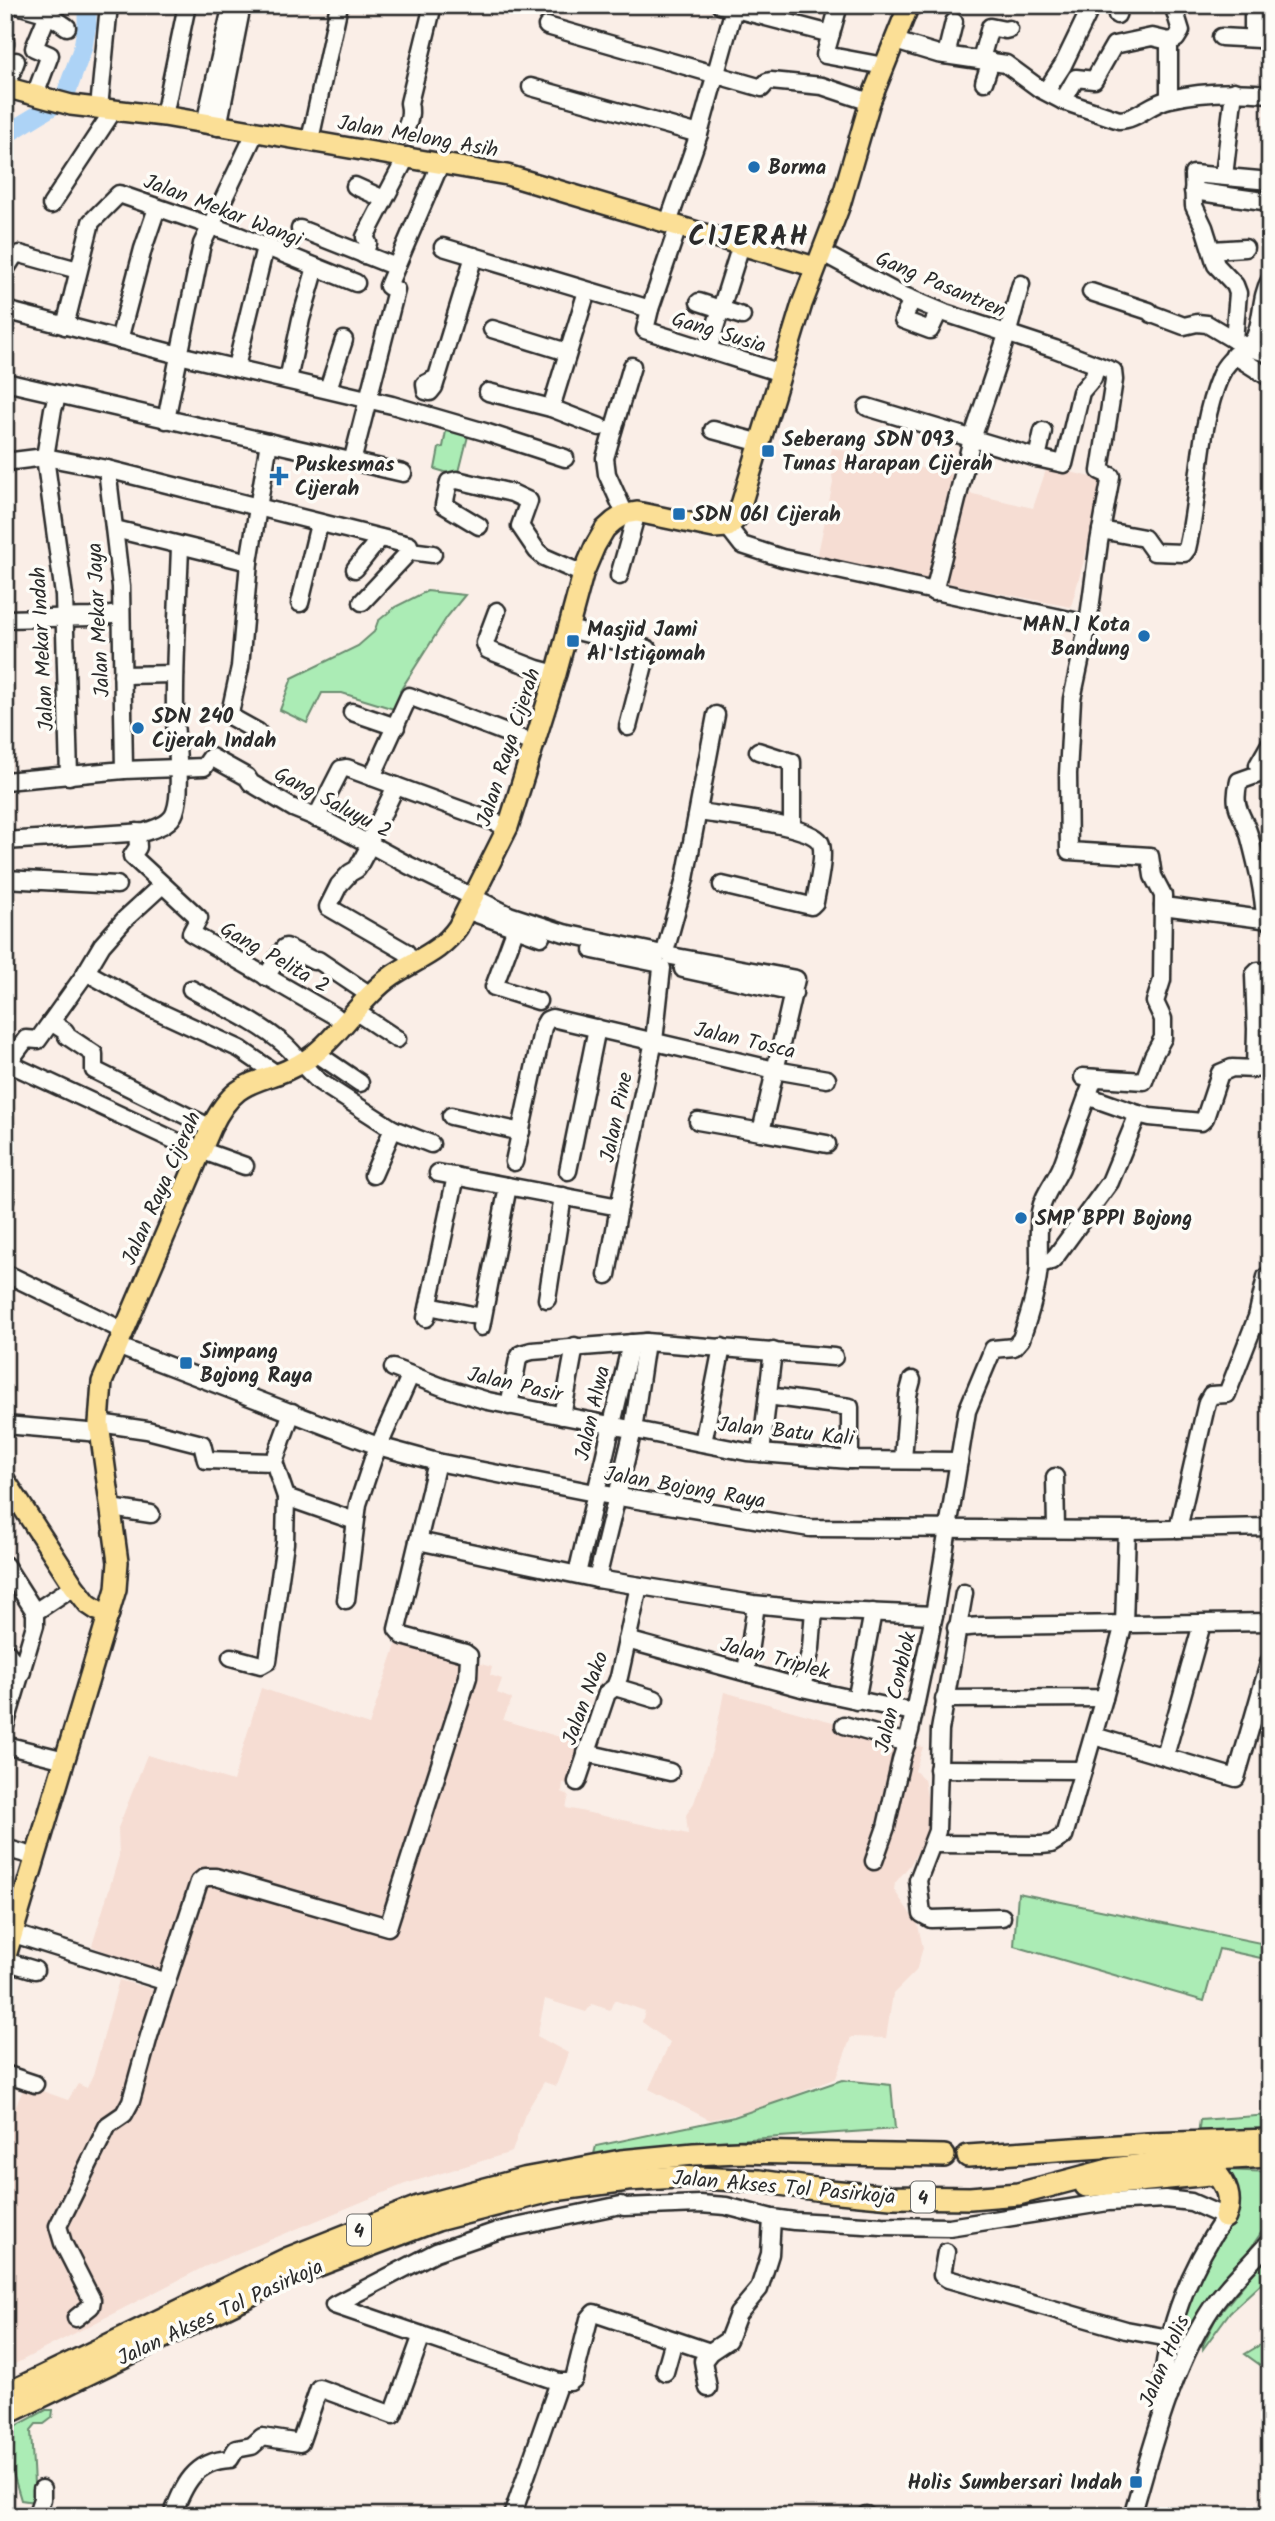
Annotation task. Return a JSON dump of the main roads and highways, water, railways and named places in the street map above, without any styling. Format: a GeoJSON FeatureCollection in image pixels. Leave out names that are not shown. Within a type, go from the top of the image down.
{"type":"FeatureCollection","features":[{"type":"Feature","properties":{"kind":"highway"},"geometry":{"type":"LineString","coordinates":[[968,2156],[1148,2144],[1270,2140]]}},
{"type":"Feature","properties":{"kind":"highway","name":"Jalan Akses Tol Pasirkoja"},"geometry":{"type":"LineString","coordinates":[[5,2395],[289,2258],[418,2207],[523,2179],[621,2161],[694,2154],[739,2152],[944,2156]]}},
{"type":"Feature","properties":{"kind":"highway","name":"Jalan Akses Tol Pasirkoja"},"geometry":{"type":"LineString","coordinates":[[5,2414],[287,2277],[437,2220],[554,2190],[627,2180],[677,2177],[759,2181],[829,2192],[891,2197],[970,2198],[1018,2194],[1113,2169],[1175,2161],[1270,2156]]}},
{"type":"Feature","properties":{"kind":"highway"},"geometry":{"type":"LineString","coordinates":[[1018,2194],[1210,2174],[1219,2177],[1228,2190],[1229,2207],[1225,2217]]}},
{"type":"Feature","properties":{"kind":"main road"},"geometry":{"type":"LineString","coordinates":[[818,260],[843,196],[870,102],[909,5]]}},
{"type":"Feature","properties":{"kind":"main road","name":"Jalan Melong Asih"},"geometry":{"type":"LineString","coordinates":[[6,87],[71,105],[163,116],[255,133],[400,149],[442,162],[508,175],[741,246],[818,260]]}},
{"type":"Feature","properties":{"kind":"main road","name":"Jalan Raya Cijerah"},"geometry":{"type":"LineString","coordinates":[[5,1960],[118,1576],[100,1428],[102,1382],[219,1111],[238,1089],[309,1058],[392,976],[449,940],[508,827],[556,674],[583,574],[595,546],[606,529],[631,513],[714,528],[728,527],[737,518],[818,260]]}},
{"type":"Feature","properties":{"kind":"main road"},"geometry":{"type":"LineString","coordinates":[[5,1480],[74,1586],[88,1604],[108,1615]]}},
{"type":"Feature","properties":{"kind":"waterway"},"geometry":{"type":"LineString","coordinates":[[5,135],[64,99],[83,47],[87,5]]}},
{"type":"Feature","properties":{"kind":"waterway"},"geometry":{"type":"LineString","coordinates":[[5,942],[5,953]]}},
{"type":"Feature","properties":{"kind":"place","name":"Borma"},"geometry":{"type":"Point","coordinates":[754,167]}},
{"type":"Feature","properties":{"kind":"place","name":"Seberang SDN 093 Tunas Harapan Cijerah"},"geometry":{"type":"Point","coordinates":[768,451]}},
{"type":"Feature","properties":{"kind":"place","name":"Puskesmas Cijerah"},"geometry":{"type":"Point","coordinates":[279,476]}},
{"type":"Feature","properties":{"kind":"place","name":"SDN 061 Cijerah"},"geometry":{"type":"Point","coordinates":[679,514]}},
{"type":"Feature","properties":{"kind":"place","name":"MAN 1 Kota Bandung"},"geometry":{"type":"Point","coordinates":[1144,636]}},
{"type":"Feature","properties":{"kind":"place","name":"Masjid Jami Al Istiqomah"},"geometry":{"type":"Point","coordinates":[573,641]}},
{"type":"Feature","properties":{"kind":"place","name":"SDN 240 Cijerah Indah"},"geometry":{"type":"Point","coordinates":[138,728]}},
{"type":"Feature","properties":{"kind":"place","name":"SMP BPPI Bojong"},"geometry":{"type":"Point","coordinates":[1021,1218]}},
{"type":"Feature","properties":{"kind":"place","name":"Simpang Bojong Raya"},"geometry":{"type":"Point","coordinates":[186,1363]}},
{"type":"Feature","properties":{"kind":"place","name":"Holis Sumbersari Indah"},"geometry":{"type":"Point","coordinates":[1136,2482]}},
{"type":"Feature","properties":{"kind":"district","name":"CIJERAH"},"geometry":{"type":"Point","coordinates":[749,235]}}]}
